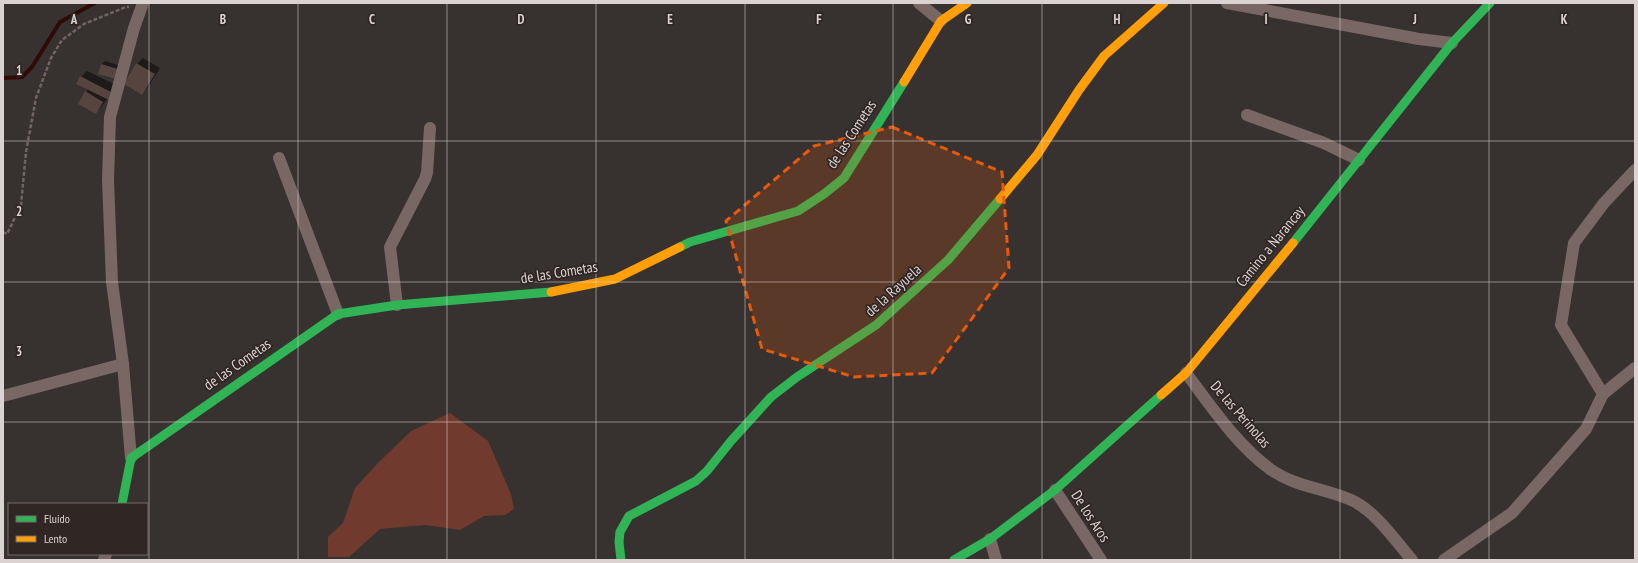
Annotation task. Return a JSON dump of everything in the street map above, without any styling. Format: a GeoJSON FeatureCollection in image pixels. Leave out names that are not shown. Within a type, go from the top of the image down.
{"type":"FeatureCollection","features":[{"type":"Feature","properties":{"kind":"street"},"geometry":{"type":"LineString","coordinates":[[919,3],[941,21]]}},
{"type":"Feature","properties":{"kind":"street","name":"de las Cometas"},"geometry":{"type":"LineString","coordinates":[[131,458],[338,314],[397,305],[549,292],[615,280],[690,242],[798,211],[824,194],[844,178],[941,21],[967,3]]}},
{"type":"Feature","properties":{"kind":"street","name":"de la Rayuela"},"geometry":{"type":"LineString","coordinates":[[621,560],[618,539],[623,522],[629,516],[696,481],[707,471],[771,397],[797,377],[876,325],[948,260],[1037,155],[1079,90],[1104,56],[1164,3]]}},
{"type":"Feature","properties":{"kind":"street"},"geometry":{"type":"LineString","coordinates":[[1226,3],[1419,39],[1452,43]]}},
{"type":"Feature","properties":{"kind":"street","name":"Camino a Narancay"},"geometry":{"type":"LineString","coordinates":[[954,560],[990,539],[1055,490],[1186,373],[1292,244],[1452,43],[1490,3]]}},
{"type":"Feature","properties":{"kind":"street"},"geometry":{"type":"LineString","coordinates":[[122,503],[131,458],[123,364],[112,282],[108,180],[110,117],[123,65],[142,6]]}},
{"type":"Feature","properties":{"kind":"street"},"geometry":{"type":"LineString","coordinates":[[1247,115],[1324,143],[1359,160]]}},
{"type":"Feature","properties":{"kind":"street"},"geometry":{"type":"LineString","coordinates":[[397,305],[390,247],[425,179],[427,173],[430,128]]}},
{"type":"Feature","properties":{"kind":"street"},"geometry":{"type":"LineString","coordinates":[[278,158],[338,314]]}},
{"type":"Feature","properties":{"kind":"street"},"geometry":{"type":"LineString","coordinates":[[1604,394],[1561,325],[1574,243],[1604,203],[1635,170]]}},
{"type":"Feature","properties":{"kind":"street"},"geometry":{"type":"LineString","coordinates":[[3,396],[123,364]]}},
{"type":"Feature","properties":{"kind":"street"},"geometry":{"type":"LineString","coordinates":[[1444,560],[1512,513],[1586,429],[1604,394],[1635,368]]}},
{"type":"Feature","properties":{"kind":"street","name":"De las Perinolas"},"geometry":{"type":"LineString","coordinates":[[1186,373],[1230,430],[1252,454],[1270,470],[1293,482],[1350,499],[1362,506],[1380,523],[1412,560]]}},
{"type":"Feature","properties":{"kind":"street","name":"De los Aros"},"geometry":{"type":"LineString","coordinates":[[1055,490],[1101,560]]}},
{"type":"Feature","properties":{"kind":"street"},"geometry":{"type":"LineString","coordinates":[[990,539],[996,560]]}},
{"type":"Feature","properties":{"kind":"path"},"geometry":{"type":"LineString","coordinates":[[3,232],[7,234],[21,205],[26,152],[34,106],[51,58],[62,40],[84,24],[126,7],[142,6]]}},
{"type":"Feature","properties":{"kind":"highlighted area"},"geometry":{"type":"Polygon","coordinates":[[[892,127],[1002,172],[1009,268],[932,373],[854,377],[762,349],[726,221],[814,146],[892,127]]]}},
{"type":"Feature","properties":{"kind":"shaded area"},"geometry":{"type":"Polygon","coordinates":[[[450,413],[488,441],[511,494],[514,509],[505,515],[484,516],[460,530],[426,525],[380,529],[349,557],[328,557],[328,537],[343,523],[355,488],[411,431],[450,413]]]}},
{"type":"Feature","properties":{"kind":"building"},"geometry":{"type":"Polygon","coordinates":[[[136,63],[155,74],[142,95],[124,84],[136,63]]]}},
{"type":"Feature","properties":{"kind":"building"},"geometry":{"type":"Polygon","coordinates":[[[101,64],[118,69],[116,79],[98,74],[101,64]]]}},
{"type":"Feature","properties":{"kind":"building"},"geometry":{"type":"Polygon","coordinates":[[[80,76],[113,93],[109,100],[76,84],[80,76]]]}},
{"type":"Feature","properties":{"kind":"building"},"geometry":{"type":"Polygon","coordinates":[[[85,91],[103,102],[96,114],[78,104],[85,91]]]}},
{"type":"Feature","properties":{"kind":"waterway"},"geometry":{"type":"LineString","coordinates":[[3,78],[22,77],[32,67],[60,22],[95,3]]}},
{"type":"Feature","properties":{"kind":"traffic: fast"},"geometry":{"type":"LineString","coordinates":[[1293,243],[1452,43],[1490,3]]}},
{"type":"Feature","properties":{"kind":"traffic: fast"},"geometry":{"type":"LineString","coordinates":[[680,247],[690,242],[798,211],[824,194],[844,178],[904,82]]}},
{"type":"Feature","properties":{"kind":"traffic: fast"},"geometry":{"type":"LineString","coordinates":[[621,560],[619,542],[620,532],[629,516],[696,481],[707,471],[731,441],[771,397],[797,377],[876,325],[948,260],[1000,199]]}},
{"type":"Feature","properties":{"kind":"traffic: fast"},"geometry":{"type":"LineString","coordinates":[[122,503],[131,458],[338,314],[397,305],[551,292]]}},
{"type":"Feature","properties":{"kind":"traffic: fast"},"geometry":{"type":"LineString","coordinates":[[954,560],[990,539],[1055,490],[1161,395]]}},
{"type":"Feature","properties":{"kind":"traffic: slow"},"geometry":{"type":"LineString","coordinates":[[904,82],[941,21],[967,3]]}},
{"type":"Feature","properties":{"kind":"traffic: slow"},"geometry":{"type":"LineString","coordinates":[[1000,199],[1037,155],[1079,90],[1104,56],[1164,3]]}},
{"type":"Feature","properties":{"kind":"traffic: slow"},"geometry":{"type":"LineString","coordinates":[[1161,395],[1186,373],[1293,243]]}},
{"type":"Feature","properties":{"kind":"traffic: slow"},"geometry":{"type":"LineString","coordinates":[[551,292],[615,279],[680,247]]}}]}
